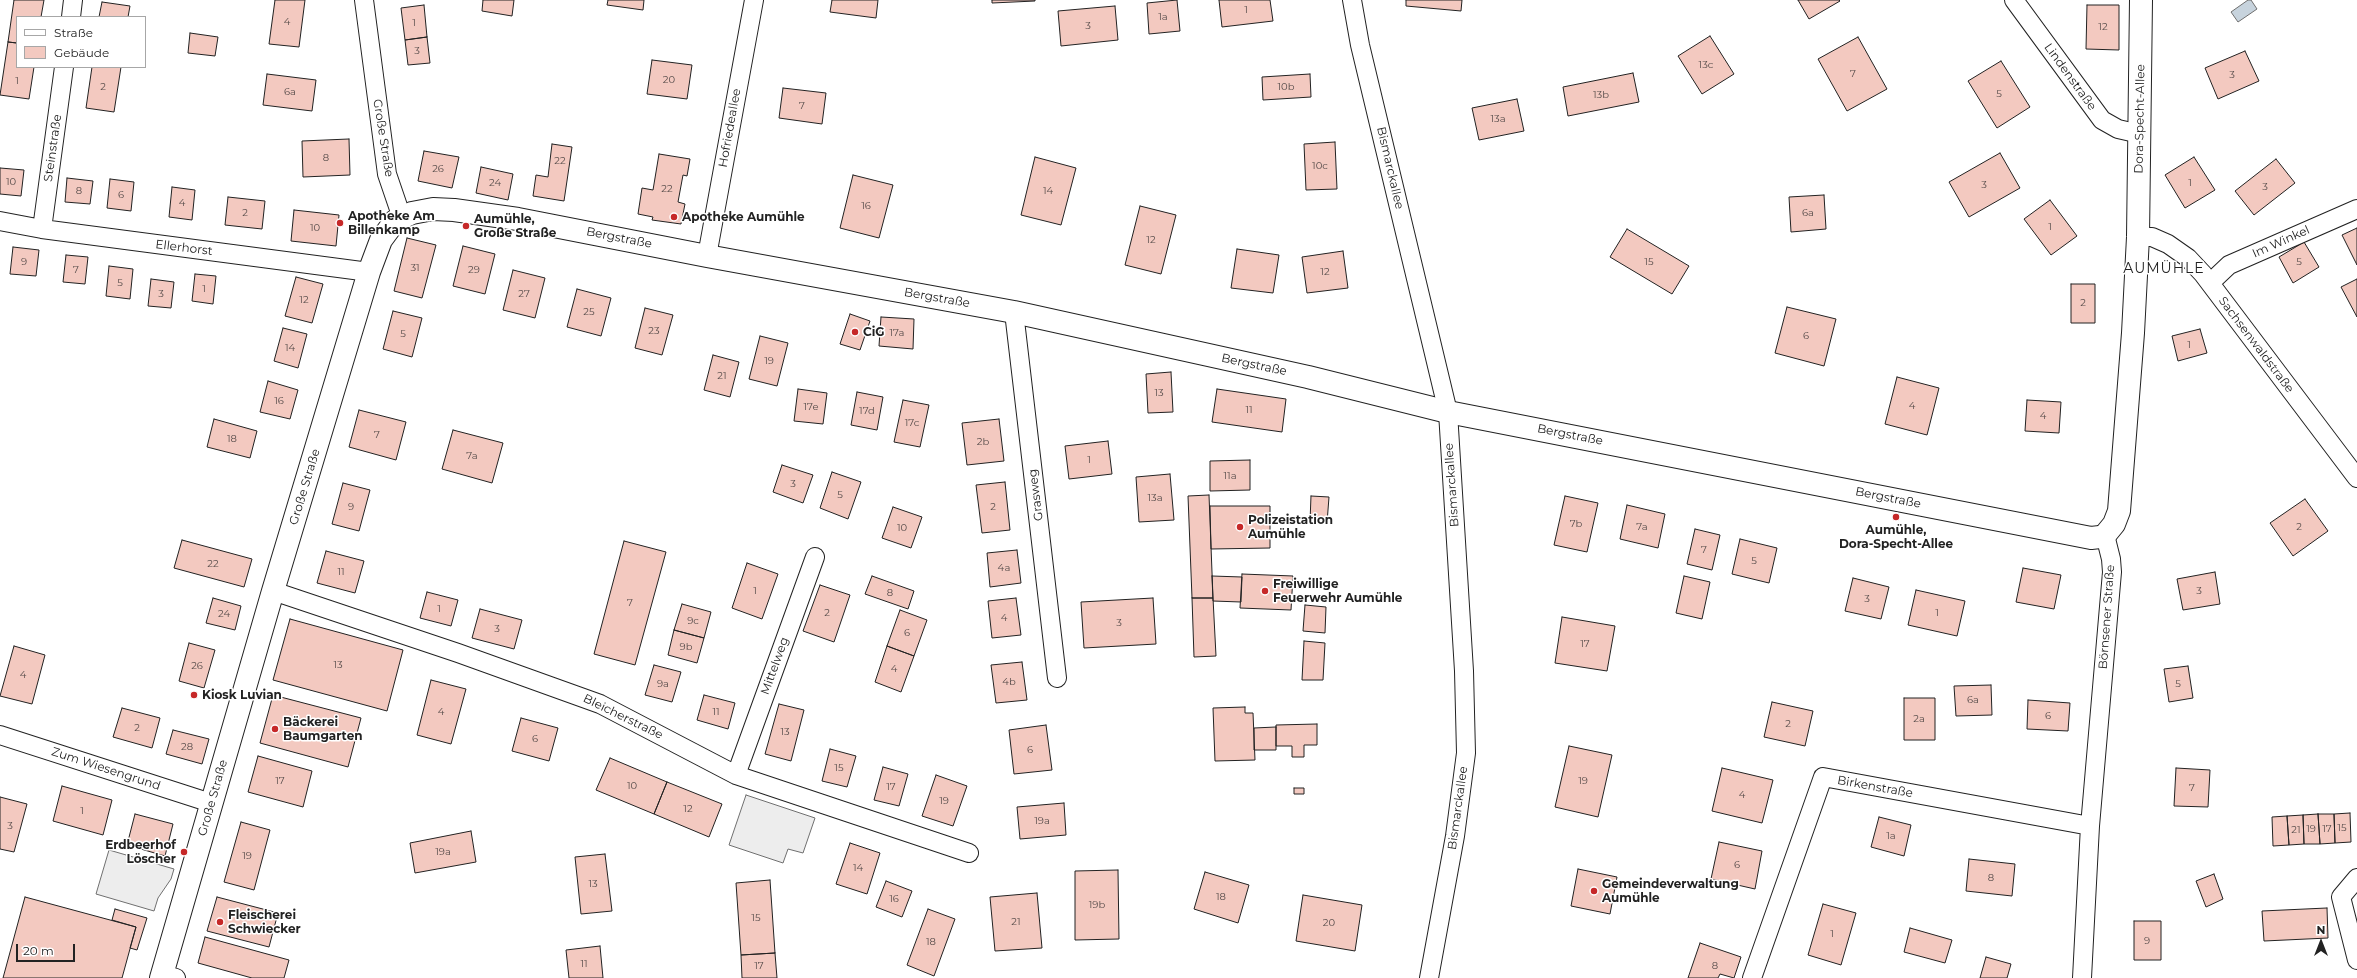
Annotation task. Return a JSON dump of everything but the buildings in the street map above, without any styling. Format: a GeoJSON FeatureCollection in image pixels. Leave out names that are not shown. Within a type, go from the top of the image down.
{"type":"FeatureCollection","features":[{"type":"Feature","properties":{"kind":"street"},"geometry":{"type":"LineString","coordinates":[[71,16],[73,0]]}},
{"type":"Feature","properties":{"kind":"street","name":"Große Straße"},"geometry":{"type":"LineString","coordinates":[[166,977],[211,803],[369,272],[380,240],[395,220],[402,218],[387,174],[364,0]]}},
{"type":"Feature","properties":{"kind":"street","name":"Hofriedeallee"},"geometry":{"type":"LineString","coordinates":[[707,256],[754,0]]}},
{"type":"Feature","properties":{"kind":"street","name":"Bismarckallee"},"geometry":{"type":"LineString","coordinates":[[1352,0],[1363,58],[1448,412],[1464,671],[1466,753],[1455,836],[1429,978]]}},
{"type":"Feature","properties":{"kind":"street","name":"Lindenstraße"},"geometry":{"type":"LineString","coordinates":[[2014,0],[2102,120],[2118,129],[2140,134]]}},
{"type":"Feature","properties":{"kind":"street","name":"Dora-Specht-Allee"},"geometry":{"type":"LineString","coordinates":[[2138,237],[2142,0]]}},
{"type":"Feature","properties":{"kind":"street","name":"Steinstraße"},"geometry":{"type":"LineString","coordinates":[[42,229],[64,68]]}},
{"type":"Feature","properties":{"kind":"street","name":"Bergstraße"},"geometry":{"type":"LineString","coordinates":[[402,218],[433,209],[454,210],[518,219],[707,256],[1014,312],[1308,377],[1448,412],[2091,538],[2105,535]]}},
{"type":"Feature","properties":{"kind":"street","name":"Im Winkel"},"geometry":{"type":"LineString","coordinates":[[2210,283],[2229,265],[2357,209]]}},
{"type":"Feature","properties":{"kind":"street","name":"Ellerhorst"},"geometry":{"type":"LineString","coordinates":[[0,221],[42,229],[369,272]]}},
{"type":"Feature","properties":{"kind":"street"},"geometry":{"type":"LineString","coordinates":[[2105,535],[2114,524],[2119,511],[2133,333],[2138,237]]}},
{"type":"Feature","properties":{"kind":"street","name":"Sachsenwaldstraße"},"geometry":{"type":"LineString","coordinates":[[2138,237],[2152,237],[2168,244],[2188,258],[2210,283],[2357,478]]}},
{"type":"Feature","properties":{"kind":"street","name":"Grasweg"},"geometry":{"type":"LineString","coordinates":[[1014,312],[1057,678]]}},
{"type":"Feature","properties":{"kind":"street","name":"Börnsener Straße"},"geometry":{"type":"LineString","coordinates":[[2082,978],[2090,826],[2112,572],[2111,559],[2105,535]]}},
{"type":"Feature","properties":{"kind":"street","name":"Mittelweg"},"geometry":{"type":"LineString","coordinates":[[736,775],[815,557]]}},
{"type":"Feature","properties":{"kind":"street","name":"Bleicherstraße"},"geometry":{"type":"LineString","coordinates":[[273,591],[458,653],[600,704],[736,775],[969,853]]}},
{"type":"Feature","properties":{"kind":"street","name":"Zum Wiesengrund"},"geometry":{"type":"LineString","coordinates":[[0,735],[211,803]]}},
{"type":"Feature","properties":{"kind":"street","name":"Birkenstraße"},"geometry":{"type":"LineString","coordinates":[[1752,978],[1823,777],[2090,826]]}},
{"type":"Feature","properties":{"kind":"street"},"geometry":{"type":"LineString","coordinates":[[2357,878],[2341,897],[2357,960]]}},
{"type":"Feature","properties":{"kind":"shaded area"},"geometry":{"type":"Polygon","coordinates":[[[2248,0],[2251,0],[2257,9],[2238,22],[2231,12],[2248,0]]]}},
{"type":"Feature","properties":{"kind":"shaded area"},"geometry":{"type":"Polygon","coordinates":[[[746,795],[815,818],[803,853],[788,849],[783,863],[729,845],[746,795]]]}},
{"type":"Feature","properties":{"kind":"shaded area"},"geometry":{"type":"Polygon","coordinates":[[[109,850],[174,869],[171,879],[158,898],[154,911],[96,894],[109,850]]]}},
{"type":"Feature","properties":{"kind":"place","name":"Apotheke Aumühle"},"geometry":{"type":"Point","coordinates":[674,217]}},
{"type":"Feature","properties":{"kind":"place","name":"Apotheke Am Billenkamp"},"geometry":{"type":"Point","coordinates":[340,223]}},
{"type":"Feature","properties":{"kind":"place","name":"Aumühle, Große Straße"},"geometry":{"type":"Point","coordinates":[466,226]}},
{"type":"Feature","properties":{"kind":"place","name":"CiG"},"geometry":{"type":"Point","coordinates":[855,332]}},
{"type":"Feature","properties":{"kind":"place","name":"Aumühle, Dora-Specht-Allee"},"geometry":{"type":"Point","coordinates":[1896,517]}},
{"type":"Feature","properties":{"kind":"place","name":"Polizeistation Aumühle"},"geometry":{"type":"Point","coordinates":[1240,527]}},
{"type":"Feature","properties":{"kind":"place","name":"Freiwillige Feuerwehr Aumühle"},"geometry":{"type":"Point","coordinates":[1265,591]}},
{"type":"Feature","properties":{"kind":"place","name":"Kiosk Luvian"},"geometry":{"type":"Point","coordinates":[194,695]}},
{"type":"Feature","properties":{"kind":"place","name":"Bäckerei Baumgarten"},"geometry":{"type":"Point","coordinates":[275,729]}},
{"type":"Feature","properties":{"kind":"place","name":"Erdbeerhof Löscher"},"geometry":{"type":"Point","coordinates":[184,852]}},
{"type":"Feature","properties":{"kind":"place","name":"Gemeindeverwaltung Aumühle"},"geometry":{"type":"Point","coordinates":[1594,891]}},
{"type":"Feature","properties":{"kind":"place","name":"Fleischerei Schwiecker"},"geometry":{"type":"Point","coordinates":[220,922]}},
{"type":"Feature","properties":{"kind":"district","name":"AUMÜHLE"},"geometry":{"type":"Point","coordinates":[2164,269]}}]}
